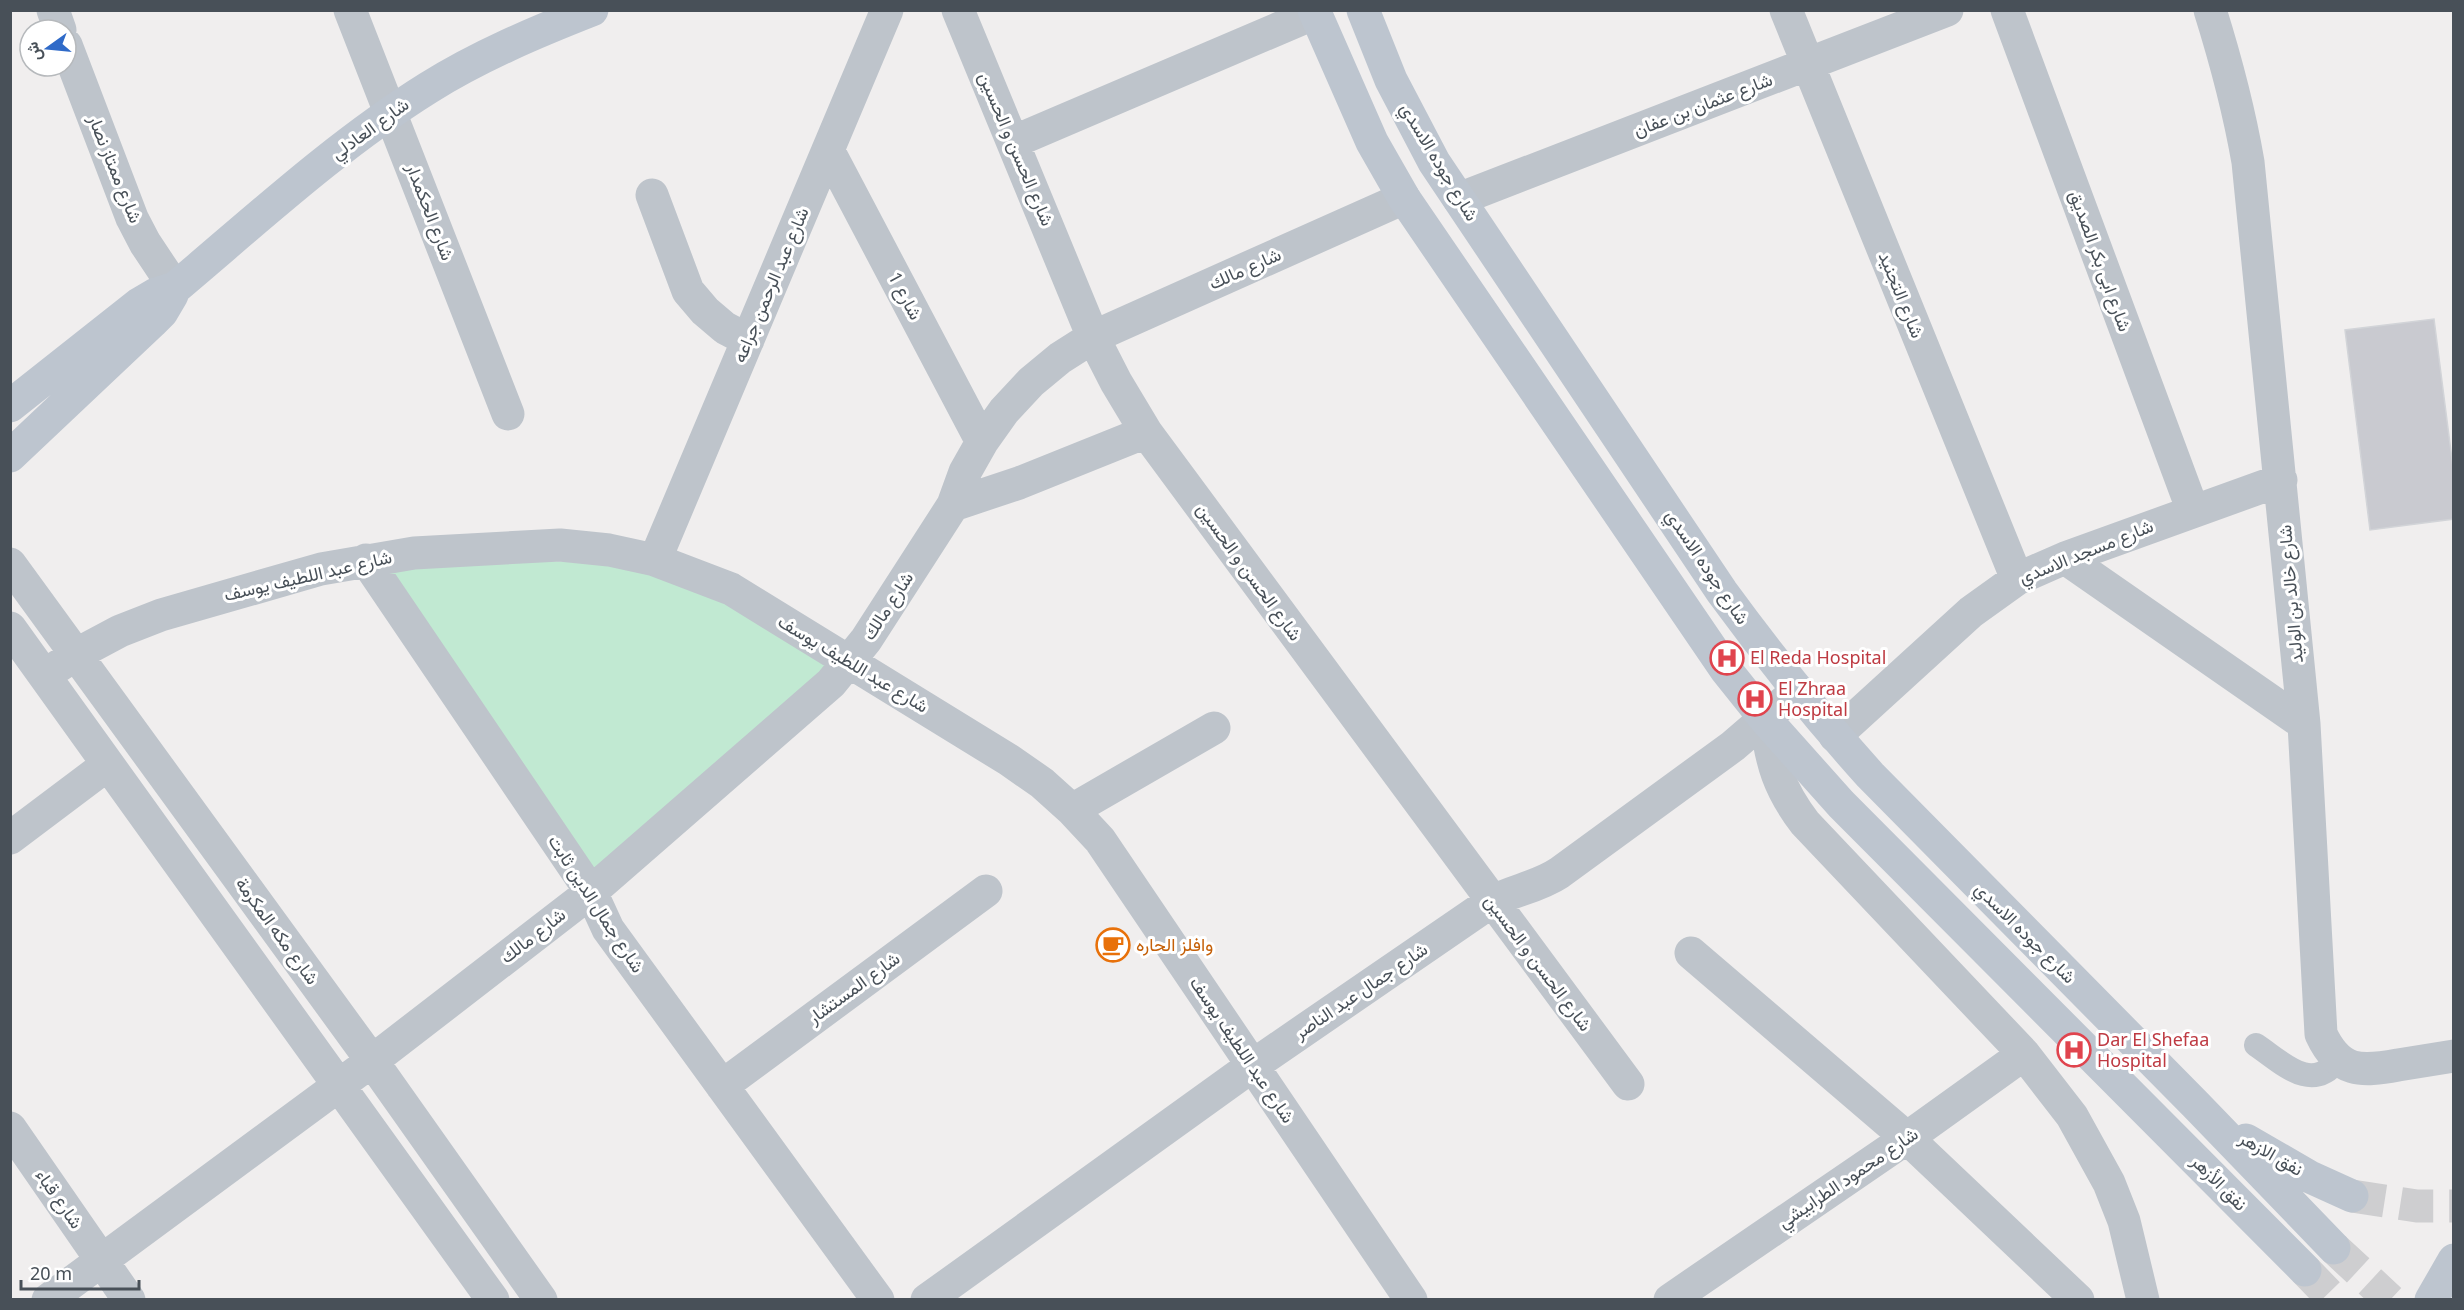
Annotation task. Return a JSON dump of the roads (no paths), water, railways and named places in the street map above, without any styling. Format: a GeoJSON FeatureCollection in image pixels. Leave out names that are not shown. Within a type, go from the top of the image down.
{"type":"FeatureCollection","features":[{"type":"Feature","properties":{"kind":"main road","name":"شارع العادلي"},"geometry":{"type":"LineString","coordinates":[[10,456],[162,312],[175,288],[326,161],[391,112],[470,64],[592,10]]}},
{"type":"Feature","properties":{"kind":"main road","name":"شارع جوده الاسدي"},"geometry":{"type":"LineString","coordinates":[[1363,10],[1391,80],[1411,121],[1460,199],[1722,592],[1797,691],[1835,736],[1946,854],[2195,1104]]}},
{"type":"Feature","properties":{"kind":"main road"},"geometry":{"type":"LineString","coordinates":[[1314,12],[1372,142],[1404,198],[1691,621],[1766,720]]}},
{"type":"Feature","properties":{"kind":"main road","name":"شارع العادلي"},"geometry":{"type":"LineString","coordinates":[[10,406],[139,304],[156,294],[175,288]]}},
{"type":"Feature","properties":{"kind":"main road","name":"نفق الأزهر"},"geometry":{"type":"LineString","coordinates":[[1766,720],[1841,804],[2305,1270]]}},
{"type":"Feature","properties":{"kind":"main road","name":"نفق الأزهر"},"geometry":{"type":"LineString","coordinates":[[2195,1104],[2334,1248]]}},
{"type":"Feature","properties":{"kind":"main road","name":"نفق الازهر"},"geometry":{"type":"LineString","coordinates":[[2195,1104],[2271,1156],[2352,1196]]}},
{"type":"Feature","properties":{"kind":"main road"},"geometry":{"type":"LineString","coordinates":[[2431,1299],[2454,1260]]}},
{"type":"Feature","properties":{"kind":"street","name":"شارع الحكمدار"},"geometry":{"type":"LineString","coordinates":[[350,10],[508,414]]}},
{"type":"Feature","properties":{"kind":"street","name":"شارع عبد الرحمن جراعه"},"geometry":{"type":"LineString","coordinates":[[655,560],[887,10]]}},
{"type":"Feature","properties":{"kind":"street","name":"شارع الحسن و الحسين"},"geometry":{"type":"LineString","coordinates":[[958,10],[1093,337],[1116,382],[1146,432],[1491,902],[1628,1084]]}},
{"type":"Feature","properties":{"kind":"street","name":"شارع التجنيد"},"geometry":{"type":"LineString","coordinates":[[1786,10],[2017,579]]}},
{"type":"Feature","properties":{"kind":"street","name":"شارع عثمان بن عفان"},"geometry":{"type":"LineString","coordinates":[[1460,199],[1947,10]]}},
{"type":"Feature","properties":{"kind":"street","name":"شارع ابى بكر الصديق"},"geometry":{"type":"LineString","coordinates":[[2007,10],[2193,511]]}},
{"type":"Feature","properties":{"kind":"street","name":"شارع خالد بن الوليد"},"geometry":{"type":"LineString","coordinates":[[2210,10],[2239,110],[2248,162],[2304,724],[2321,1034],[2328,1049],[2338,1060]]}},
{"type":"Feature","properties":{"kind":"street"},"geometry":{"type":"LineString","coordinates":[[1013,142],[1314,12]]}},
{"type":"Feature","properties":{"kind":"street","name":"شارع ممتاز نصار"},"geometry":{"type":"LineString","coordinates":[[78,76],[132,218],[145,243],[175,288]]}},
{"type":"Feature","properties":{"kind":"street","name":"شارع 1"},"geometry":{"type":"LineString","coordinates":[[828,150],[982,442]]}},
{"type":"Feature","properties":{"kind":"street"},"geometry":{"type":"LineString","coordinates":[[652,195],[687,291],[725,328],[748,340]]}},
{"type":"Feature","properties":{"kind":"street","name":"شارع مالك"},"geometry":{"type":"LineString","coordinates":[[48,1299],[340,1085],[591,892],[831,683],[851,661],[953,505],[965,472],[982,442],[1004,411],[1031,382],[1060,358],[1093,337],[1404,198]]}},
{"type":"Feature","properties":{"kind":"street"},"geometry":{"type":"LineString","coordinates":[[953,505],[1019,483],[1146,432]]}},
{"type":"Feature","properties":{"kind":"street","name":"شارع مسجد الاسدي"},"geometry":{"type":"LineString","coordinates":[[1835,736],[1971,612],[2017,579],[2065,558],[2281,480]]}},
{"type":"Feature","properties":{"kind":"street","name":"شارع عبد اللطيف يوسف"},"geometry":{"type":"LineString","coordinates":[[45,675],[75,655],[120,631],[204,600],[321,569],[414,553],[560,545],[609,550],[655,560],[731,589],[1009,760],[1042,783],[1072,810],[1100,840],[1124,872],[1251,1066],[1411,1299]]}},
{"type":"Feature","properties":{"kind":"street"},"geometry":{"type":"LineString","coordinates":[[2065,558],[2304,724]]}},
{"type":"Feature","properties":{"kind":"street","name":"شارع جمال الدين ثابت"},"geometry":{"type":"LineString","coordinates":[[366,560],[591,892],[608,929],[878,1299]]}},
{"type":"Feature","properties":{"kind":"street","name":"شارع مكه المكرمة"},"geometry":{"type":"LineString","coordinates":[[10,564],[372,1061],[541,1299]]}},
{"type":"Feature","properties":{"kind":"street"},"geometry":{"type":"LineString","coordinates":[[10,628],[494,1299]]}},
{"type":"Feature","properties":{"kind":"street","name":"شارع جمال عبد الناصر"},"geometry":{"type":"LineString","coordinates":[[927,1299],[1251,1066],[1491,902],[1506,894],[1539,885],[1560,873],[1766,720],[1797,691]]}},
{"type":"Feature","properties":{"kind":"street"},"geometry":{"type":"LineString","coordinates":[[1766,720],[1769,748],[1776,775],[1788,800],[1805,823],[2024,1054],[2072,1116],[2109,1183],[2124,1221],[2143,1299]]}},
{"type":"Feature","properties":{"kind":"street"},"geometry":{"type":"LineString","coordinates":[[1072,810],[1214,728]]}},
{"type":"Feature","properties":{"kind":"street"},"geometry":{"type":"LineString","coordinates":[[10,837],[107,765]]}},
{"type":"Feature","properties":{"kind":"street","name":"شارع المستشار"},"geometry":{"type":"LineString","coordinates":[[722,1086],[986,891]]}},
{"type":"Feature","properties":{"kind":"street"},"geometry":{"type":"LineString","coordinates":[[1691,953],[1907,1138],[2078,1299]]}},
{"type":"Feature","properties":{"kind":"street","name":"شارع محمود الطرابيشي"},"geometry":{"type":"LineString","coordinates":[[1670,1299],[1907,1138],[2024,1054]]}},
{"type":"Feature","properties":{"kind":"street"},"geometry":{"type":"LineString","coordinates":[[2338,1060],[2353,1068],[2368,1070],[2454,1056]]}},
{"type":"Feature","properties":{"kind":"street","name":"شارع قباء"},"geometry":{"type":"LineString","coordinates":[[10,1128],[129,1299]]}},
{"type":"Feature","properties":{"kind":"lane"},"geometry":{"type":"LineString","coordinates":[[2256,1045],[2306,1076],[2325,1073],[2338,1060]]}},
{"type":"Feature","properties":{"kind":"tunnel"},"geometry":{"type":"LineString","coordinates":[[2352,1196],[2417,1206],[2454,1206]]}},
{"type":"Feature","properties":{"kind":"tunnel"},"geometry":{"type":"LineString","coordinates":[[2334,1248],[2390,1300]]}},
{"type":"Feature","properties":{"kind":"tunnel"},"geometry":{"type":"LineString","coordinates":[[2305,1270],[2334,1300]]}},
{"type":"Feature","properties":{"kind":"place","name":"El Reda Hospital"},"geometry":{"type":"Point","coordinates":[1727,658]}},
{"type":"Feature","properties":{"kind":"place","name":"El Zhraa Hospital"},"geometry":{"type":"Point","coordinates":[1755,699]}},
{"type":"Feature","properties":{"kind":"place","name":"وافلز الحاره"},"geometry":{"type":"Point","coordinates":[1113,945]}},
{"type":"Feature","properties":{"kind":"place","name":"Dar El Shefaa Hospital"},"geometry":{"type":"Point","coordinates":[2074,1050]}}]}
